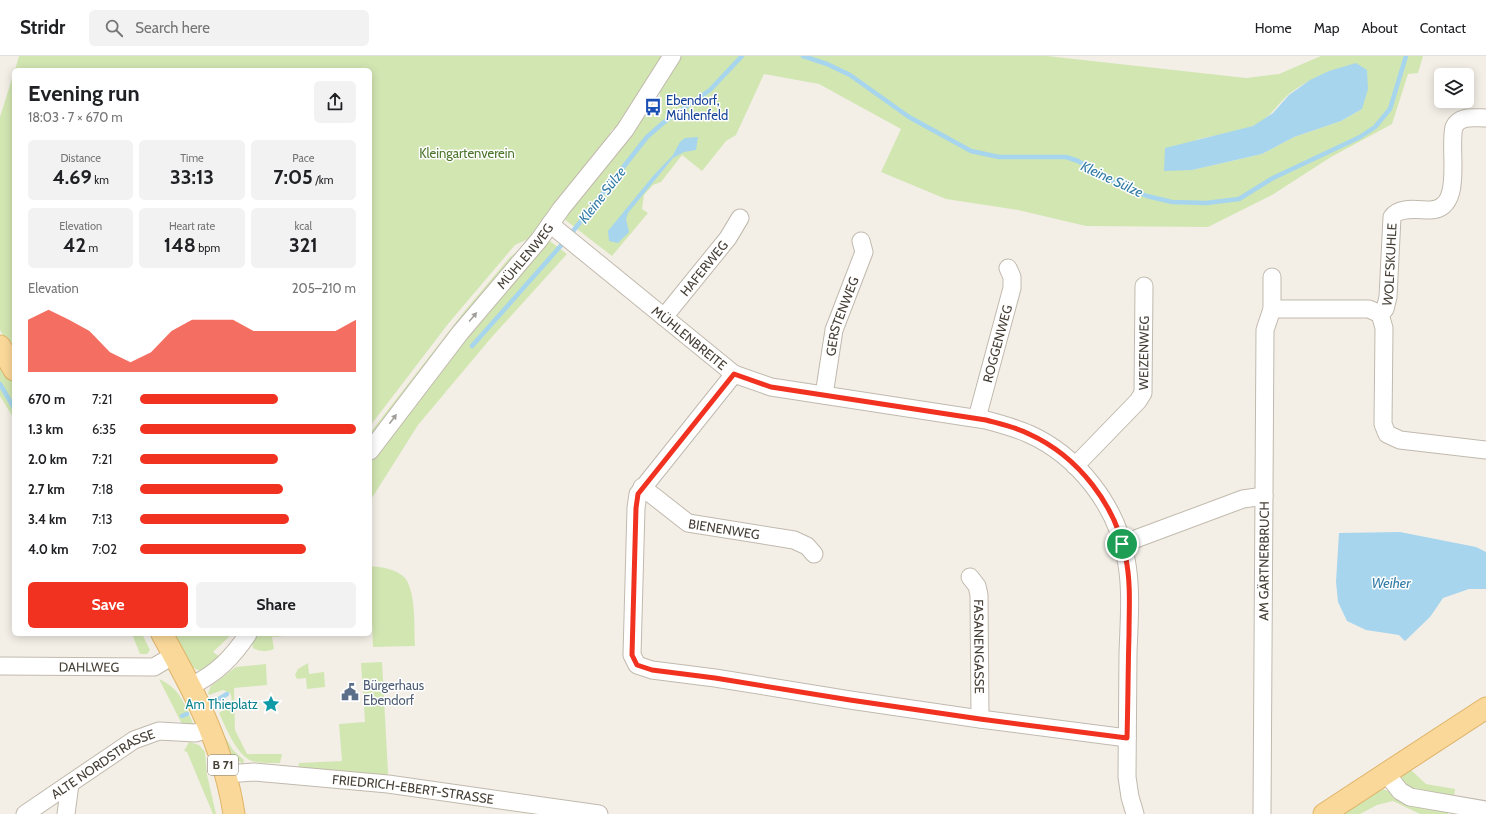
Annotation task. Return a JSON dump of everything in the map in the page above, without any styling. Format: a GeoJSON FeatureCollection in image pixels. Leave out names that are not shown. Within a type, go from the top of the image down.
{"type":"FeatureCollection","features":[{"type":"Feature","properties":{"kind":"main road"},"geometry":{"type":"LineString","coordinates":[[0,346],[12,367]]}},
{"type":"Feature","properties":{"kind":"main road","name":"B 71"},"geometry":{"type":"LineString","coordinates":[[163,636],[194,692],[209,724],[226,774],[234,814]]}},
{"type":"Feature","properties":{"kind":"main road"},"geometry":{"type":"LineString","coordinates":[[1324,814],[1486,708]]}},
{"type":"Feature","properties":{"kind":"street","name":"MÜHLENWEG"},"geometry":{"type":"LineString","coordinates":[[372,448],[460,333],[562,233],[672,56]]}},
{"type":"Feature","properties":{"kind":"street","name":"WOLFSKUHLE"},"geometry":{"type":"LineString","coordinates":[[1380,314],[1384,309],[1388,297],[1392,217],[1395,213],[1401,210],[1434,210],[1445,205],[1451,193],[1454,127],[1456,123],[1463,119],[1486,118]]}},
{"type":"Feature","properties":{"kind":"street","name":"HAFERWEG"},"geometry":{"type":"LineString","coordinates":[[664,317],[728,238],[740,218]]}},
{"type":"Feature","properties":{"kind":"street","name":"MÜHLENBREITE"},"geometry":{"type":"LineString","coordinates":[[562,233],[734,374],[771,387],[977,418],[1029,434],[1063,454],[1089,480],[1107,508],[1122,544],[1126,558],[1129,593],[1127,783],[1135,814]]}},
{"type":"Feature","properties":{"kind":"street","name":"GERSTENWEG"},"geometry":{"type":"LineString","coordinates":[[824,395],[834,330],[864,252],[861,241]]}},
{"type":"Feature","properties":{"kind":"street","name":"ROGGENWEG"},"geometry":{"type":"LineString","coordinates":[[977,418],[1012,288],[1012,277],[1008,268]]}},
{"type":"Feature","properties":{"kind":"street","name":"AM GÄRTNERBRUCH"},"geometry":{"type":"LineString","coordinates":[[1262,814],[1265,330],[1272,309],[1272,277]]}},
{"type":"Feature","properties":{"kind":"street","name":"WEIZENWEG"},"geometry":{"type":"LineString","coordinates":[[1075,466],[1138,401],[1143,393],[1144,286]]}},
{"type":"Feature","properties":{"kind":"street"},"geometry":{"type":"LineString","coordinates":[[1272,309],[1369,309],[1380,314],[1384,328],[1383,424],[1387,434],[1400,440],[1486,450]]}},
{"type":"Feature","properties":{"kind":"street"},"geometry":{"type":"LineString","coordinates":[[734,374],[642,487],[637,498],[635,514],[632,655],[637,665],[652,670],[715,678],[980,719],[1127,738]]}},
{"type":"Feature","properties":{"kind":"street","name":"BIENENWEG"},"geometry":{"type":"LineString","coordinates":[[642,487],[688,523],[794,540],[806,546],[814,554]]}},
{"type":"Feature","properties":{"kind":"street"},"geometry":{"type":"LineString","coordinates":[[1122,544],[1243,499],[1264,496]]}},
{"type":"Feature","properties":{"kind":"street","name":"FASANENGASSE"},"geometry":{"type":"LineString","coordinates":[[970,577],[977,586],[979,595],[980,719]]}},
{"type":"Feature","properties":{"kind":"street"},"geometry":{"type":"LineString","coordinates":[[194,692],[234,655],[247,636]]}},
{"type":"Feature","properties":{"kind":"street","name":"DAHLWEG"},"geometry":{"type":"LineString","coordinates":[[0,666],[154,667],[174,655]]}},
{"type":"Feature","properties":{"kind":"street","name":"ALTE NORDSTRASSE"},"geometry":{"type":"LineString","coordinates":[[25,814],[118,750],[146,735],[159,731],[195,733],[209,724]]}},
{"type":"Feature","properties":{"kind":"street","name":"FRIEDRICH-EBERT-STRASSE"},"geometry":{"type":"LineString","coordinates":[[226,774],[254,772],[388,784],[599,814]]}},
{"type":"Feature","properties":{"kind":"street"},"geometry":{"type":"LineString","coordinates":[[1386,773],[1400,791],[1410,797],[1486,810]]}},
{"type":"Feature","properties":{"kind":"street"},"geometry":{"type":"LineString","coordinates":[[66,814],[70,784]]}},
{"type":"Feature","properties":{"kind":"green space","name":"Kleingartenverein"},"geometry":{"type":"Polygon","coordinates":[[[19,56],[665,56],[620,127],[613,129],[610,132],[611,137],[528,239],[515,245],[448,324],[372,423],[372,68],[16,68],[19,56]]]}},
{"type":"Feature","properties":{"kind":"green space"},"geometry":{"type":"Polygon","coordinates":[[[681,56],[1047,56],[1246,78],[1279,74],[1321,56],[1423,56],[1418,73],[1408,74],[1392,124],[1331,157],[1272,195],[1208,227],[1086,226],[1018,210],[946,199],[881,172],[901,129],[819,84],[764,74],[736,135],[726,141],[702,171],[682,155],[661,182],[653,185],[644,195],[642,209],[648,213],[612,256],[564,219],[647,112],[654,111],[659,103],[660,91],[681,56]],[[1356,64],[1330,72],[1297,88],[1259,123],[1239,130],[1196,140],[1192,170],[1262,154],[1294,137],[1341,121],[1362,109],[1356,64]]]}},
{"type":"Feature","properties":{"kind":"green space"},"geometry":{"type":"Polygon","coordinates":[[[12,78],[12,352],[0,330],[0,117],[12,78]]]}},
{"type":"Feature","properties":{"kind":"green space"},"geometry":{"type":"Polygon","coordinates":[[[546,238],[567,254],[491,338],[418,425],[372,498],[372,456],[546,238]]]}},
{"type":"Feature","properties":{"kind":"green space"},"geometry":{"type":"Polygon","coordinates":[[[529,243],[463,316],[436,349],[432,361],[372,441],[372,430],[463,313],[510,257],[529,243]]]}},
{"type":"Feature","properties":{"kind":"green space"},"geometry":{"type":"Polygon","coordinates":[[[0,360],[12,381],[12,416],[0,396],[0,360]]]}},
{"type":"Feature","properties":{"kind":"green space"},"geometry":{"type":"Polygon","coordinates":[[[372,566],[398,572],[409,584],[414,610],[415,646],[373,647],[372,566]]]}},
{"type":"Feature","properties":{"kind":"green space"},"geometry":{"type":"Polygon","coordinates":[[[133,636],[143,636],[150,650],[147,654],[140,654],[133,636]]]}},
{"type":"Feature","properties":{"kind":"green space"},"geometry":{"type":"Polygon","coordinates":[[[172,636],[230,636],[213,652],[220,657],[205,669],[200,670],[195,668],[181,652],[172,636]]]}},
{"type":"Feature","properties":{"kind":"green space"},"geometry":{"type":"Polygon","coordinates":[[[253,636],[285,636],[272,637],[274,649],[269,651],[253,648],[251,639],[253,636]]]}},
{"type":"Feature","properties":{"kind":"green space"},"geometry":{"type":"Polygon","coordinates":[[[382,662],[388,772],[387,778],[298,768],[299,763],[342,761],[339,724],[365,722],[361,663],[382,662]]]}},
{"type":"Feature","properties":{"kind":"green space"},"geometry":{"type":"Polygon","coordinates":[[[308,663],[309,674],[324,672],[325,687],[307,689],[306,678],[297,679],[295,675],[298,669],[308,663]]]}},
{"type":"Feature","properties":{"kind":"green space"},"geometry":{"type":"Polygon","coordinates":[[[266,664],[267,685],[234,688],[235,730],[247,754],[282,754],[280,763],[262,763],[252,761],[241,753],[228,733],[219,713],[231,702],[232,700],[230,693],[223,690],[209,695],[208,693],[211,686],[236,667],[266,664]]]}},
{"type":"Feature","properties":{"kind":"green space"},"geometry":{"type":"Polygon","coordinates":[[[159,679],[172,688],[181,698],[194,726],[183,726],[159,679]]]}},
{"type":"Feature","properties":{"kind":"green space"},"geometry":{"type":"Polygon","coordinates":[[[221,730],[233,750],[244,760],[243,764],[232,756],[221,730]]]}},
{"type":"Feature","properties":{"kind":"green space"},"geometry":{"type":"Polygon","coordinates":[[[1454,737],[1456,741],[1411,770],[1426,784],[1455,789],[1454,797],[1406,787],[1401,779],[1402,774],[1454,737]]]}},
{"type":"Feature","properties":{"kind":"green space"},"geometry":{"type":"Polygon","coordinates":[[[189,742],[199,745],[205,752],[207,775],[216,814],[213,814],[187,752],[184,751],[189,742]]]}},
{"type":"Feature","properties":{"kind":"green space"},"geometry":{"type":"Polygon","coordinates":[[[1379,788],[1448,811],[1448,814],[1420,814],[1393,801],[1377,805],[1360,814],[1336,814],[1379,788]]]}},
{"type":"Feature","properties":{"kind":"water"},"geometry":{"type":"Polygon","coordinates":[[[1356,63],[1367,70],[1368,89],[1362,109],[1341,121],[1294,137],[1262,154],[1192,170],[1164,171],[1165,148],[1253,126],[1273,113],[1289,95],[1310,80],[1329,71],[1356,63]]]}},
{"type":"Feature","properties":{"kind":"water"},"geometry":{"type":"Polygon","coordinates":[[[698,137],[696,150],[684,152],[673,158],[628,213],[626,219],[629,232],[618,243],[609,241],[608,231],[653,176],[673,155],[680,142],[685,138],[698,137]]]}},
{"type":"Feature","properties":{"kind":"water","name":"Weiher"},"geometry":{"type":"Polygon","coordinates":[[[1400,532],[1476,547],[1486,552],[1486,589],[1469,589],[1443,598],[1430,617],[1405,641],[1399,635],[1366,630],[1347,621],[1338,602],[1336,582],[1339,533],[1400,532]]]}},
{"type":"Feature","properties":{"kind":"waterway","name":"Kleine Sülze"},"geometry":{"type":"LineString","coordinates":[[570,235],[647,137],[663,123],[710,90],[742,56]]}},
{"type":"Feature","properties":{"kind":"waterway","name":"Kleine Sülze"},"geometry":{"type":"LineString","coordinates":[[803,56],[827,64],[850,75],[909,117],[971,151],[999,157],[1066,157],[1078,161],[1121,186],[1147,196],[1172,202],[1206,203],[1239,199],[1273,178],[1360,137],[1375,127],[1390,109],[1406,56]]}},
{"type":"Feature","properties":{"kind":"waterway","name":"Kleine Sülze"},"geometry":{"type":"LineString","coordinates":[[472,346],[565,241]]}},
{"type":"Feature","properties":{"kind":"waterway"},"geometry":{"type":"LineString","coordinates":[[0,384],[12,405]]}},
{"type":"Feature","properties":{"kind":"waterway","name":"Kleine Sülze"},"geometry":{"type":"LineString","coordinates":[[212,703],[227,694]]}},
{"type":"Feature","properties":{"kind":"waterway","name":"Kleine Sülze"},"geometry":{"type":"LineString","coordinates":[[182,716],[187,714]]}},
{"type":"Feature","properties":{"kind":"place","name":"Ebendorf, Mühlenfeld"},"geometry":{"type":"Point","coordinates":[653,107]}},
{"type":"Feature","properties":{"kind":"place","name":"Bürgerhaus Ebendorf"},"geometry":{"type":"Point","coordinates":[350,692]}},
{"type":"Feature","properties":{"kind":"place","name":"Am Thieplatz"},"geometry":{"type":"Point","coordinates":[271,704]}},
{"type":"Feature","properties":{"kind":"route"},"geometry":{"type":"LineString","coordinates":[[734,374],[771,387],[986,420],[1012,427],[1029,434],[1063,454],[1089,480],[1102,498],[1118,530],[1122,544],[1126,558],[1129,593],[1127,738],[980,719],[715,678],[652,670],[642,668],[633,660],[636,508],[638,494],[642,487],[734,374]]}}]}
